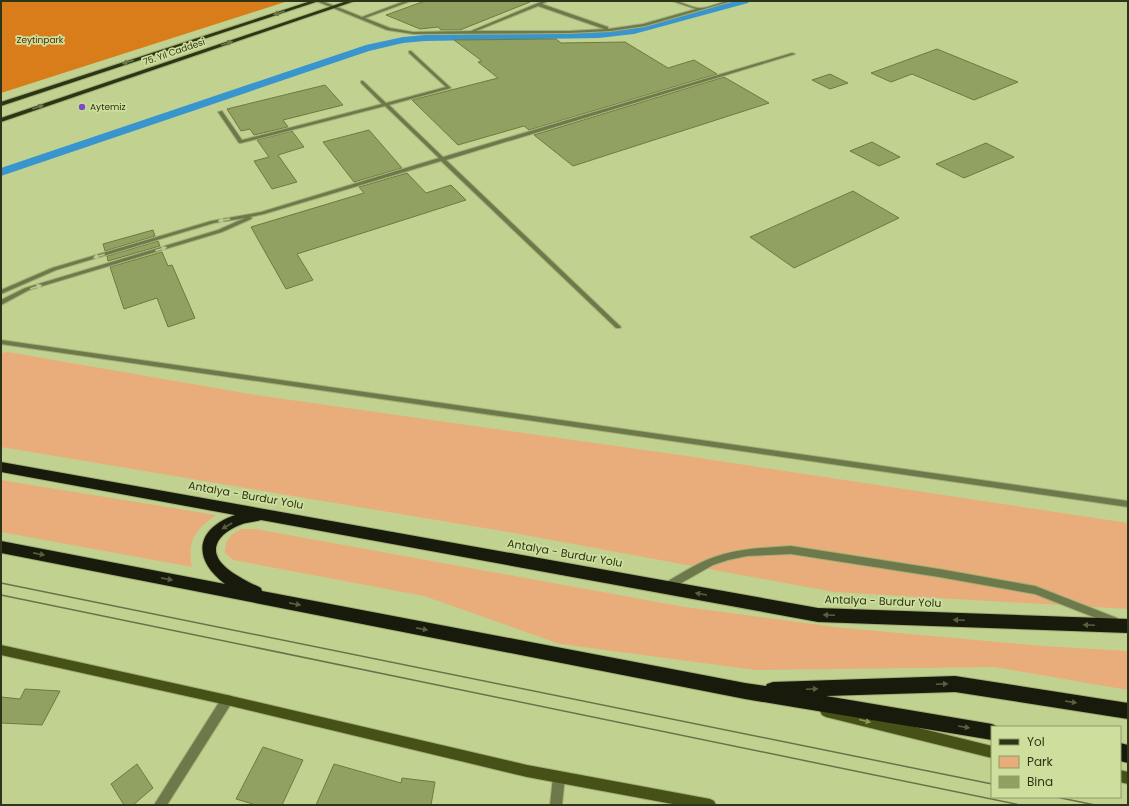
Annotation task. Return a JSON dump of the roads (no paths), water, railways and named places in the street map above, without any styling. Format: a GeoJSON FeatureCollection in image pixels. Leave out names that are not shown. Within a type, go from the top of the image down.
{"type":"FeatureCollection","features":[{"type":"Feature","properties":{"kind":"highway","name":"Antalya - Burdur Yolu"},"geometry":{"type":"LineString","coordinates":[[1,467],[818,615],[1128,626]]}},
{"type":"Feature","properties":{"kind":"highway"},"geometry":{"type":"LineString","coordinates":[[264,514],[235,521],[223,527],[211,538],[208,549],[212,562],[228,578],[266,599]]}},
{"type":"Feature","properties":{"kind":"highway"},"geometry":{"type":"LineString","coordinates":[[1,547],[745,691],[991,732]]}},
{"type":"Feature","properties":{"kind":"highway"},"geometry":{"type":"LineString","coordinates":[[745,691],[955,684],[1128,711]]}},
{"type":"Feature","properties":{"kind":"main road","name":"75. Yıl Caddesi"},"geometry":{"type":"LineString","coordinates":[[1,104],[317,1]]}},
{"type":"Feature","properties":{"kind":"main road","name":"75. Yıl Caddesi"},"geometry":{"type":"LineString","coordinates":[[1,120],[352,1]]}},
{"type":"Feature","properties":{"kind":"street"},"geometry":{"type":"LineString","coordinates":[[317,1],[389,29],[413,33],[569,32],[611,30],[643,25],[730,1]]}},
{"type":"Feature","properties":{"kind":"street"},"geometry":{"type":"LineString","coordinates":[[362,18],[409,1]]}},
{"type":"Feature","properties":{"kind":"street"},"geometry":{"type":"LineString","coordinates":[[468,33],[546,1]]}},
{"type":"Feature","properties":{"kind":"street"},"geometry":{"type":"LineString","coordinates":[[674,1],[700,9]]}},
{"type":"Feature","properties":{"kind":"street"},"geometry":{"type":"LineString","coordinates":[[538,4],[611,30]]}},
{"type":"Feature","properties":{"kind":"street"},"geometry":{"type":"LineString","coordinates":[[1,650],[227,700],[527,772],[710,805]]}},
{"type":"Feature","properties":{"kind":"street"},"geometry":{"type":"LineString","coordinates":[[745,691],[991,752]]}},
{"type":"Feature","properties":{"kind":"street"},"geometry":{"type":"LineString","coordinates":[[160,805],[227,700]]}},
{"type":"Feature","properties":{"kind":"street"},"geometry":{"type":"LineString","coordinates":[[556,805],[559,777]]}},
{"type":"Feature","properties":{"kind":"lane"},"geometry":{"type":"LineString","coordinates":[[220,112],[242,142],[449,88],[410,52]]}},
{"type":"Feature","properties":{"kind":"lane"},"geometry":{"type":"LineString","coordinates":[[2,291],[54,269],[213,222],[262,213],[793,54]]}},
{"type":"Feature","properties":{"kind":"lane"},"geometry":{"type":"LineString","coordinates":[[362,82],[618,327]]}},
{"type":"Feature","properties":{"kind":"lane"},"geometry":{"type":"LineString","coordinates":[[1,303],[28,289],[220,231],[262,213]]}},
{"type":"Feature","properties":{"kind":"lane"},"geometry":{"type":"LineString","coordinates":[[2,291],[12,296]]}},
{"type":"Feature","properties":{"kind":"lane"},"geometry":{"type":"LineString","coordinates":[[1,342],[1128,504]]}},
{"type":"Feature","properties":{"kind":"lane"},"geometry":{"type":"LineString","coordinates":[[665,587],[710,562],[728,556],[754,552],[791,550],[1035,590],[1128,626]]}},
{"type":"Feature","properties":{"kind":"waterway"},"geometry":{"type":"LineString","coordinates":[[1,172],[366,48],[403,40],[425,38],[599,35],[634,31],[745,1]]}},
{"type":"Feature","properties":{"kind":"tram line"},"geometry":{"type":"LineString","coordinates":[[1,583],[991,784]]}},
{"type":"Feature","properties":{"kind":"tram line"},"geometry":{"type":"LineString","coordinates":[[1,595],[1020,805]]}},
{"type":"Feature","properties":{"kind":"tram line"},"geometry":{"type":"LineString","coordinates":[[1061,798],[1095,805]]}},
{"type":"Feature","properties":{"kind":"place","name":"Aytemiz"},"geometry":{"type":"Point","coordinates":[82,107]}},
{"type":"Feature","properties":{"kind":"park label","name":"Zeytinpark"},"geometry":{"type":"Point","coordinates":[40,40]}}]}
